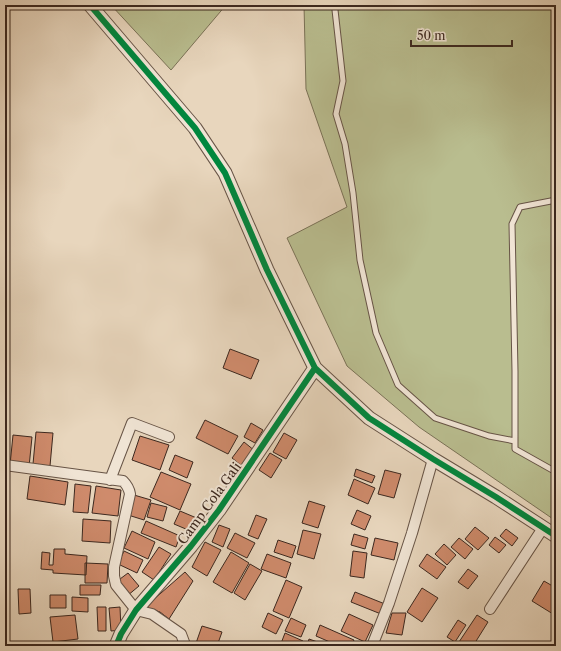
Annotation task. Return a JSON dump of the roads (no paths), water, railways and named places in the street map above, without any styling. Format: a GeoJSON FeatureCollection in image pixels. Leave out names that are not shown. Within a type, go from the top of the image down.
{"type":"FeatureCollection","features":[{"type":"Feature","properties":{"kind":"street"},"geometry":{"type":"LineString","coordinates":[[90,5],[194,128],[225,173],[267,270],[315,368],[369,418],[556,536]]}},
{"type":"Feature","properties":{"kind":"street","name":"Camp Cola Gali"},"geometry":{"type":"LineString","coordinates":[[116,646],[121,634],[136,610],[192,546],[219,510],[315,368]]}},
{"type":"Feature","properties":{"kind":"street"},"geometry":{"type":"LineString","coordinates":[[110,480],[132,423],[169,437]]}},
{"type":"Feature","properties":{"kind":"street"},"geometry":{"type":"LineString","coordinates":[[372,646],[410,541],[433,459]]}},
{"type":"Feature","properties":{"kind":"street"},"geometry":{"type":"LineString","coordinates":[[5,465],[123,481],[127,484],[130,489],[130,494],[114,567],[116,584],[136,610],[152,614],[181,634],[184,646]]}},
{"type":"Feature","properties":{"kind":"street"},"geometry":{"type":"LineString","coordinates":[[490,609],[543,528]]}},
{"type":"Feature","properties":{"kind":"lane"},"geometry":{"type":"LineString","coordinates":[[336,5],[335,10],[343,81],[336,114],[345,144],[353,193],[360,260],[376,333],[398,385],[435,418],[489,436],[515,441]]}},
{"type":"Feature","properties":{"kind":"lane"},"geometry":{"type":"LineString","coordinates":[[556,200],[520,207],[512,224],[516,371],[515,449],[556,472]]}}]}
